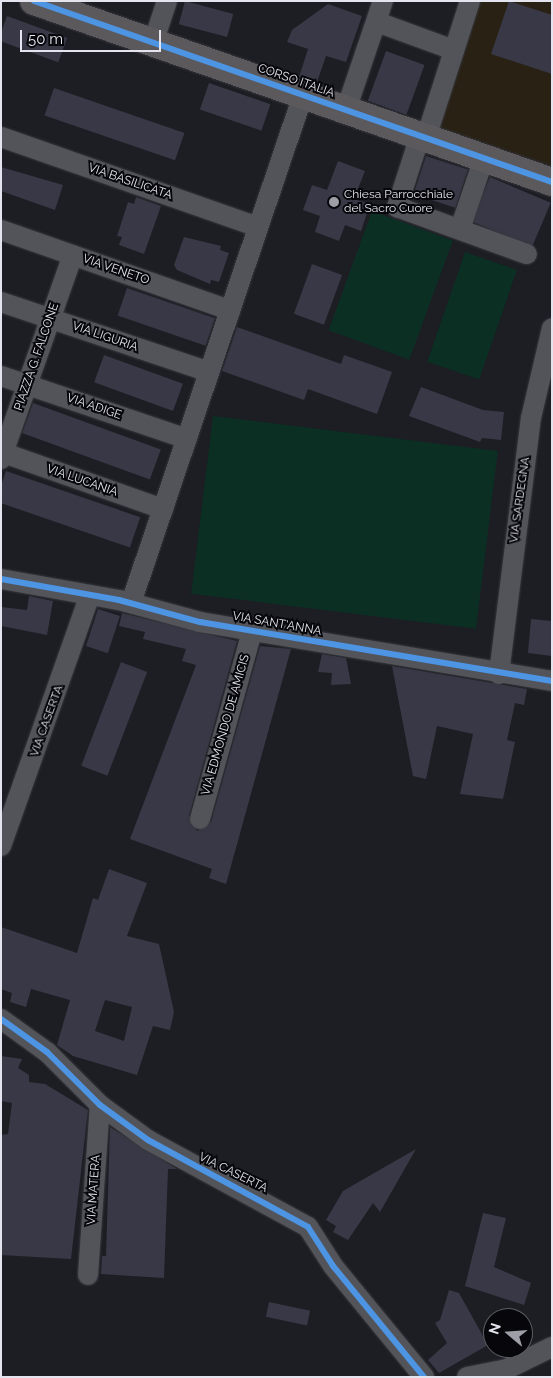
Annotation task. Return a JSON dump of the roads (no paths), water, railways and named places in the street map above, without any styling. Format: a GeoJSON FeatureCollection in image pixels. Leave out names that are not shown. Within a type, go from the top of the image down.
{"type":"FeatureCollection","features":[{"type":"Feature","properties":{"kind":"street","name":"CORSO ITALIA"},"geometry":{"type":"LineString","coordinates":[[34,1],[552,182]]}},
{"type":"Feature","properties":{"kind":"street"},"geometry":{"type":"LineString","coordinates":[[153,43],[166,1]]}},
{"type":"Feature","properties":{"kind":"street"},"geometry":{"type":"LineString","coordinates":[[346,110],[383,1]]}},
{"type":"Feature","properties":{"kind":"street"},"geometry":{"type":"LineString","coordinates":[[470,1],[397,206],[527,254]]}},
{"type":"Feature","properties":{"kind":"street"},"geometry":{"type":"LineString","coordinates":[[377,22],[454,50]]}},
{"type":"Feature","properties":{"kind":"street"},"geometry":{"type":"LineString","coordinates":[[131,603],[303,95]]}},
{"type":"Feature","properties":{"kind":"street","name":"VIA BASILICATA"},"geometry":{"type":"LineString","coordinates":[[1,137],[258,227]]}},
{"type":"Feature","properties":{"kind":"street"},"geometry":{"type":"LineString","coordinates":[[460,229],[484,158]]}},
{"type":"Feature","properties":{"kind":"street","name":"VIA VENETO"},"geometry":{"type":"LineString","coordinates":[[1,230],[230,310]]}},
{"type":"Feature","properties":{"kind":"street","name":"PIAZZA G. FALCONE"},"geometry":{"type":"LineString","coordinates":[[2,455],[73,255]]}},
{"type":"Feature","properties":{"kind":"street","name":"VIA LIGURIA"},"geometry":{"type":"LineString","coordinates":[[1,302],[209,372]]}},
{"type":"Feature","properties":{"kind":"street","name":"VIA SARDEGNA"},"geometry":{"type":"LineString","coordinates":[[499,674],[531,418],[552,328]]}},
{"type":"Feature","properties":{"kind":"street","name":"VIA ADIGE"},"geometry":{"type":"LineString","coordinates":[[1,376],[187,439]]}},
{"type":"Feature","properties":{"kind":"street","name":"VIA LUCANIA"},"geometry":{"type":"LineString","coordinates":[[2,455],[163,509]]}},
{"type":"Feature","properties":{"kind":"street","name":"VIA SANT'ANNA"},"geometry":{"type":"LineString","coordinates":[[1,579],[131,603],[252,631],[499,674],[552,681]]}},
{"type":"Feature","properties":{"kind":"street","name":"VIA CASERTA"},"geometry":{"type":"LineString","coordinates":[[1,846],[90,595]]}},
{"type":"Feature","properties":{"kind":"street","name":"VIA EDMONDO DE AMICIS"},"geometry":{"type":"LineString","coordinates":[[200,818],[252,631]]}},
{"type":"Feature","properties":{"kind":"street","name":"VIA CASERTA"},"geometry":{"type":"LineString","coordinates":[[1,1019],[47,1052],[100,1105],[156,1145],[295,1216],[424,1377]]}},
{"type":"Feature","properties":{"kind":"street","name":"VIA MATERA"},"geometry":{"type":"LineString","coordinates":[[88,1275],[100,1105]]}},
{"type":"Feature","properties":{"kind":"street"},"geometry":{"type":"LineString","coordinates":[[467,1377],[507,1369],[552,1346]]}},
{"type":"Feature","properties":{"kind":"place","name":"Chiesa Parrocchiale del Sacro Cuore"},"geometry":{"type":"Point","coordinates":[334,202]}}]}
